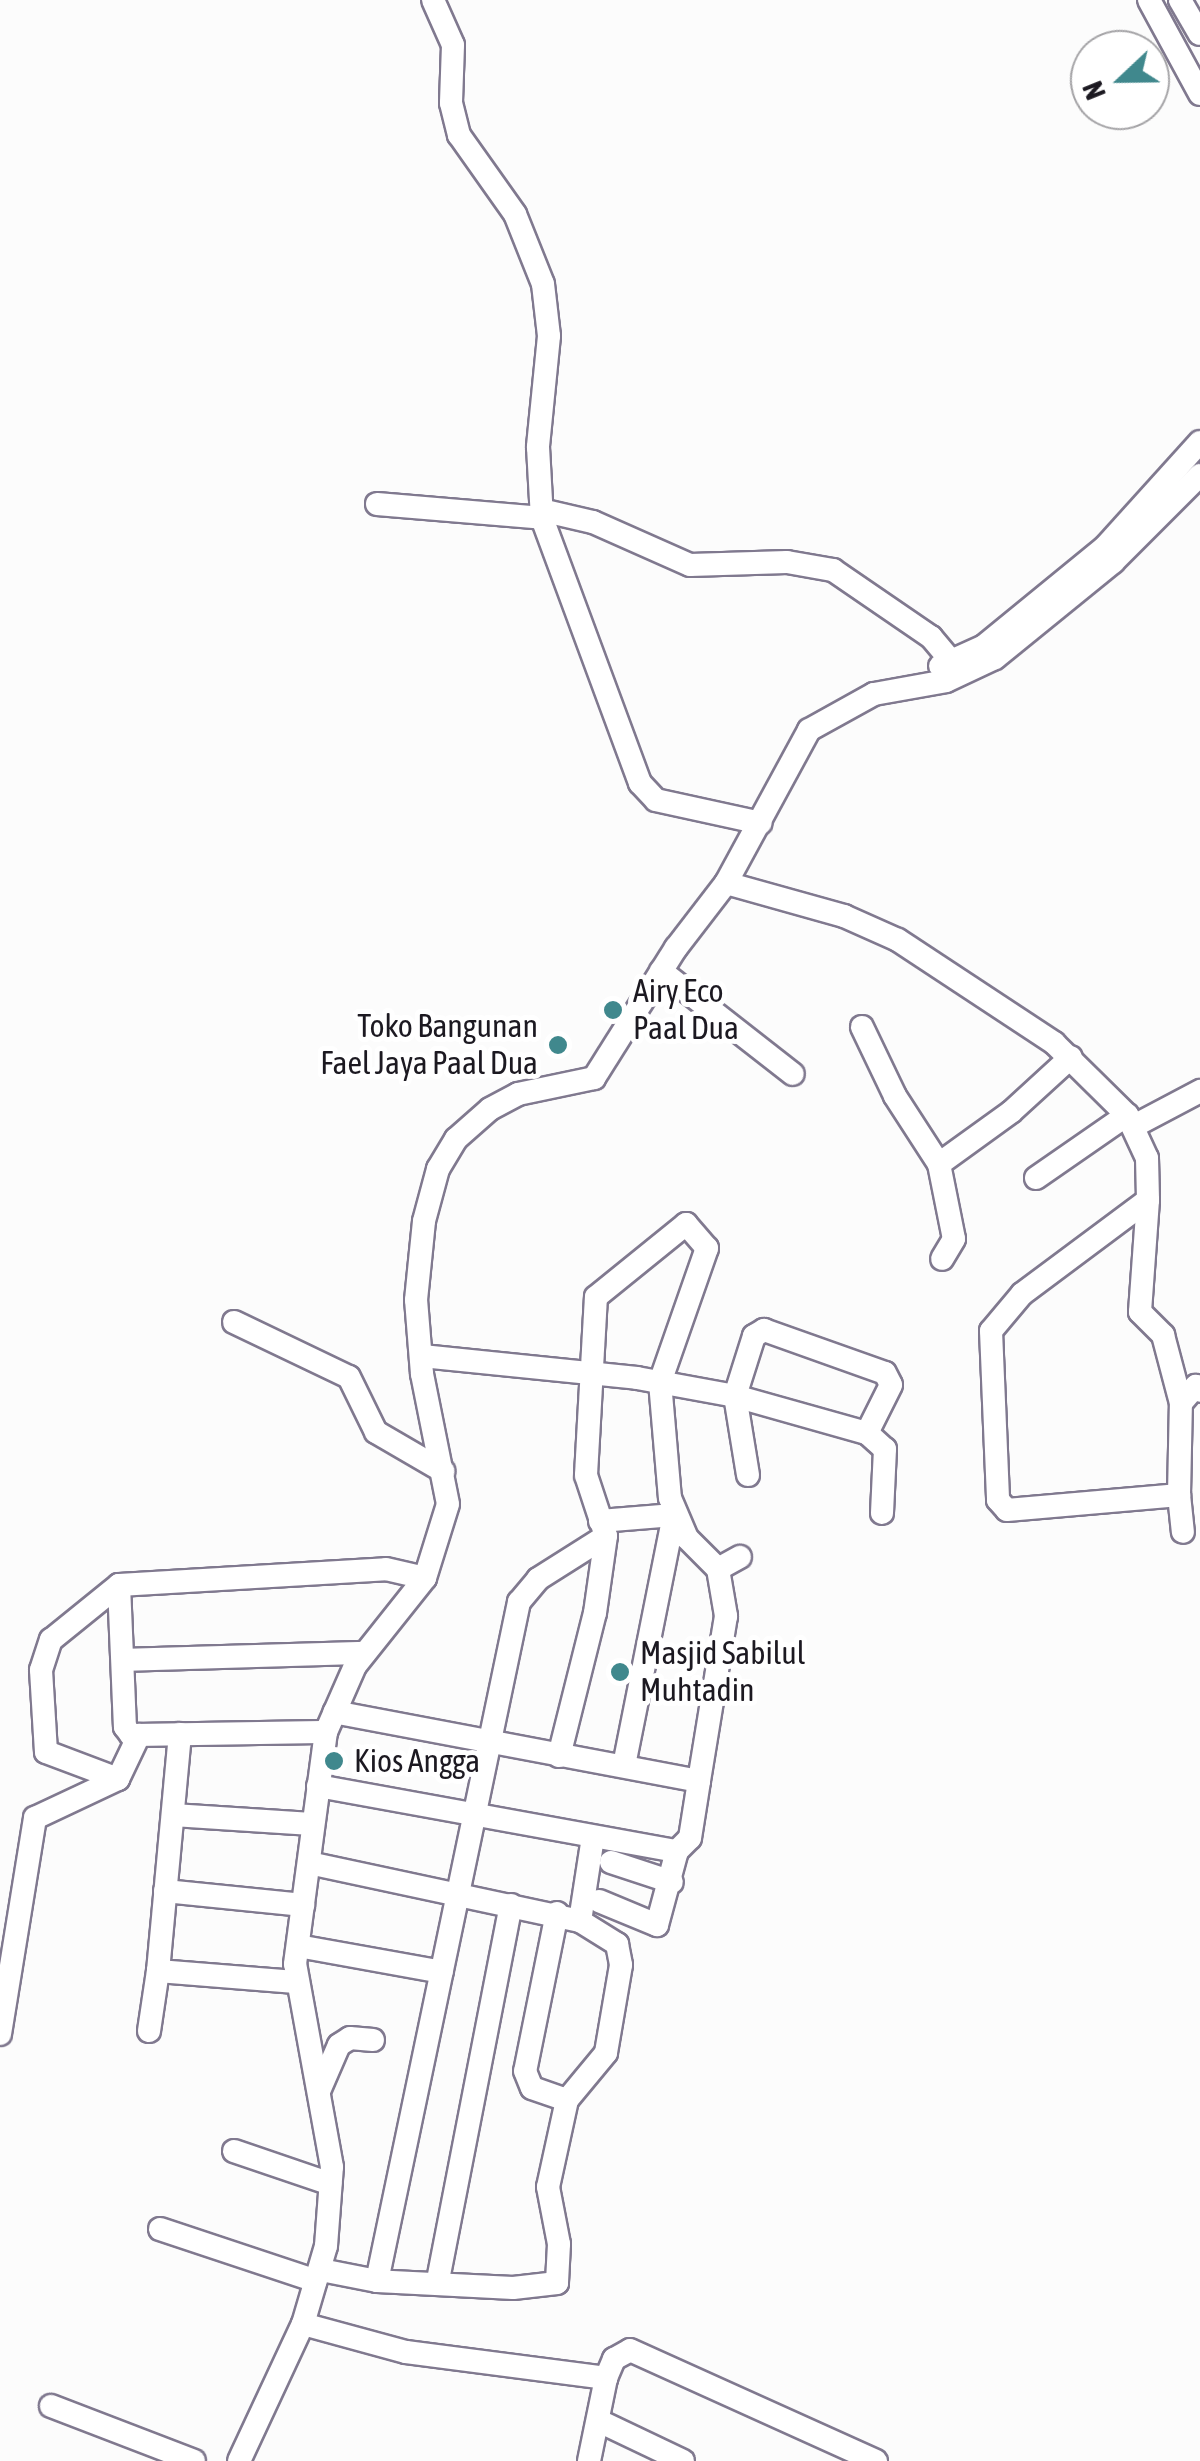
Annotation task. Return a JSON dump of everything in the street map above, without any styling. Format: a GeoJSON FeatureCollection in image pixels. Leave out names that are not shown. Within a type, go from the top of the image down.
{"type":"FeatureCollection","features":[{"type":"Feature","properties":{"kind":"street"},"geometry":{"type":"LineString","coordinates":[[433,0],[453,45],[451,103],[460,136],[516,214],[542,284],[549,365],[538,447],[542,514],[646,794],[761,823]]}},
{"type":"Feature","properties":{"kind":"street"},"geometry":{"type":"LineString","coordinates":[[1149,0],[1200,94]]}},
{"type":"Feature","properties":{"kind":"street"},"geometry":{"type":"LineString","coordinates":[[1180,0],[1200,34]]}},
{"type":"Feature","properties":{"kind":"street"},"geometry":{"type":"LineString","coordinates":[[904,689],[984,646],[1065,592],[1152,501],[1200,442]]}},
{"type":"Feature","properties":{"kind":"street"},"geometry":{"type":"LineString","coordinates":[[243,2460],[303,2324],[318,2275],[331,2184],[319,2091],[296,1982],[312,1824],[330,1722],[364,1653],[424,1578],[448,1504],[416,1300],[424,1220],[438,1169],[456,1138],[518,1094],[594,1078],[661,972],[726,884],[809,730],[851,703],[972,671],[1200,475]]}},
{"type":"Feature","properties":{"kind":"street"},"geometry":{"type":"LineString","coordinates":[[377,504],[542,514],[592,522],[690,565],[787,562],[833,570],[931,638],[951,661]]}},
{"type":"Feature","properties":{"kind":"street"},"geometry":{"type":"LineString","coordinates":[[726,884],[844,916],[898,940],[1071,1057],[1130,1121],[1147,1158],[1140,1312],[1163,1335],[1190,1397],[1180,1495],[1183,1532]]}},
{"type":"Feature","properties":{"kind":"street"},"geometry":{"type":"LineString","coordinates":[[661,972],[792,1074]]}},
{"type":"Feature","properties":{"kind":"street"},"geometry":{"type":"LineString","coordinates":[[862,1028],[939,1164],[954,1239],[942,1259]]}},
{"type":"Feature","properties":{"kind":"street"},"geometry":{"type":"LineString","coordinates":[[939,1164],[1012,1112],[1071,1057]]}},
{"type":"Feature","properties":{"kind":"street"},"geometry":{"type":"LineString","coordinates":[[1036,1178],[1130,1121],[1200,1091]]}},
{"type":"Feature","properties":{"kind":"street"},"geometry":{"type":"LineString","coordinates":[[1148,1200],[1022,1294],[991,1331],[998,1500],[1007,1510],[1180,1495]]}},
{"type":"Feature","properties":{"kind":"street"},"geometry":{"type":"LineString","coordinates":[[559,1756],[594,1613],[603,1528],[586,1476],[588,1373],[601,1289],[686,1224],[707,1248],[660,1382],[674,1515],[624,1764]]}},
{"type":"Feature","properties":{"kind":"street"},"geometry":{"type":"LineString","coordinates":[[234,1322],[348,1377],[376,1432],[444,1470]]}},
{"type":"Feature","properties":{"kind":"street"},"geometry":{"type":"LineString","coordinates":[[748,1475],[734,1396],[754,1336],[768,1330],[885,1374],[891,1385],[867,1433]]}},
{"type":"Feature","properties":{"kind":"street"},"geometry":{"type":"LineString","coordinates":[[422,1356],[660,1382],[734,1396],[867,1433],[885,1449],[882,1513]]}},
{"type":"Feature","properties":{"kind":"street"},"geometry":{"type":"LineString","coordinates":[[377,2281],[462,1895],[487,1743],[525,1590],[603,1528],[674,1515]]}},
{"type":"Feature","properties":{"kind":"street"},"geometry":{"type":"LineString","coordinates":[[599,1901],[658,1926],[677,1851],[690,1838],[724,1640],[718,1569],[674,1515]]}},
{"type":"Feature","properties":{"kind":"street"},"geometry":{"type":"LineString","coordinates":[[718,1569],[740,1558]]}},
{"type":"Feature","properties":{"kind":"street"},"geometry":{"type":"LineString","coordinates":[[118,1779],[46,1752],[41,1670],[52,1640],[118,1585],[386,1569],[424,1578]]}},
{"type":"Feature","properties":{"kind":"street"},"geometry":{"type":"LineString","coordinates":[[118,1585],[124,1727],[138,1736],[330,1722],[624,1764],[698,1781]]}},
{"type":"Feature","properties":{"kind":"street"},"geometry":{"type":"LineString","coordinates":[[124,1660],[364,1653]]}},
{"type":"Feature","properties":{"kind":"street"},"geometry":{"type":"LineString","coordinates":[[149,2031],[180,1734]]}},
{"type":"Feature","properties":{"kind":"street"},"geometry":{"type":"LineString","coordinates":[[0,2034],[35,1818],[118,1779],[138,1736]]}},
{"type":"Feature","properties":{"kind":"street"},"geometry":{"type":"LineString","coordinates":[[318,1786],[677,1851]]}},
{"type":"Feature","properties":{"kind":"street"},"geometry":{"type":"LineString","coordinates":[[172,1815],[312,1824]]}},
{"type":"Feature","properties":{"kind":"street"},"geometry":{"type":"LineString","coordinates":[[567,2100],[532,2088],[525,2071],[593,1837]]}},
{"type":"Feature","properties":{"kind":"street"},"geometry":{"type":"LineString","coordinates":[[611,1862],[672,1882]]}},
{"type":"Feature","properties":{"kind":"street"},"geometry":{"type":"LineString","coordinates":[[160,2229],[318,2275],[513,2288],[557,2283],[559,2244],[548,2187],[567,2100],[606,2053],[621,1964],[611,1937],[569,1917],[309,1863]]}},
{"type":"Feature","properties":{"kind":"street"},"geometry":{"type":"LineString","coordinates":[[165,1891],[304,1906]]}},
{"type":"Feature","properties":{"kind":"street"},"geometry":{"type":"LineString","coordinates":[[438,2280],[512,1905]]}},
{"type":"Feature","properties":{"kind":"street"},"geometry":{"type":"LineString","coordinates":[[298,1946],[442,1972]]}},
{"type":"Feature","properties":{"kind":"street"},"geometry":{"type":"LineString","coordinates":[[158,1971],[296,1982]]}},
{"type":"Feature","properties":{"kind":"street"},"geometry":{"type":"LineString","coordinates":[[319,2091],[339,2045],[350,2038],[373,2040]]}},
{"type":"Feature","properties":{"kind":"street"},"geometry":{"type":"LineString","coordinates":[[234,2151],[331,2184]]}},
{"type":"Feature","properties":{"kind":"street"},"geometry":{"type":"LineString","coordinates":[[303,2324],[406,2352],[606,2378]]}},
{"type":"Feature","properties":{"kind":"street"},"geometry":{"type":"LineString","coordinates":[[589,2461],[606,2378],[623,2350],[640,2353],[876,2461]]}},
{"type":"Feature","properties":{"kind":"street"},"geometry":{"type":"LineString","coordinates":[[51,2406],[194,2461]]}},
{"type":"Feature","properties":{"kind":"street"},"geometry":{"type":"LineString","coordinates":[[600,2421],[683,2461]]}},
{"type":"Feature","properties":{"kind":"place","name":"Airy Eco Paal Dua"},"geometry":{"type":"Point","coordinates":[613,1010]}},
{"type":"Feature","properties":{"kind":"place","name":"Toko Bangunan Fael Jaya Paal Dua"},"geometry":{"type":"Point","coordinates":[558,1045]}},
{"type":"Feature","properties":{"kind":"place","name":"Masjid Sabilul Muhtadin"},"geometry":{"type":"Point","coordinates":[620,1672]}},
{"type":"Feature","properties":{"kind":"place","name":"Kios Angga"},"geometry":{"type":"Point","coordinates":[334,1761]}}]}
